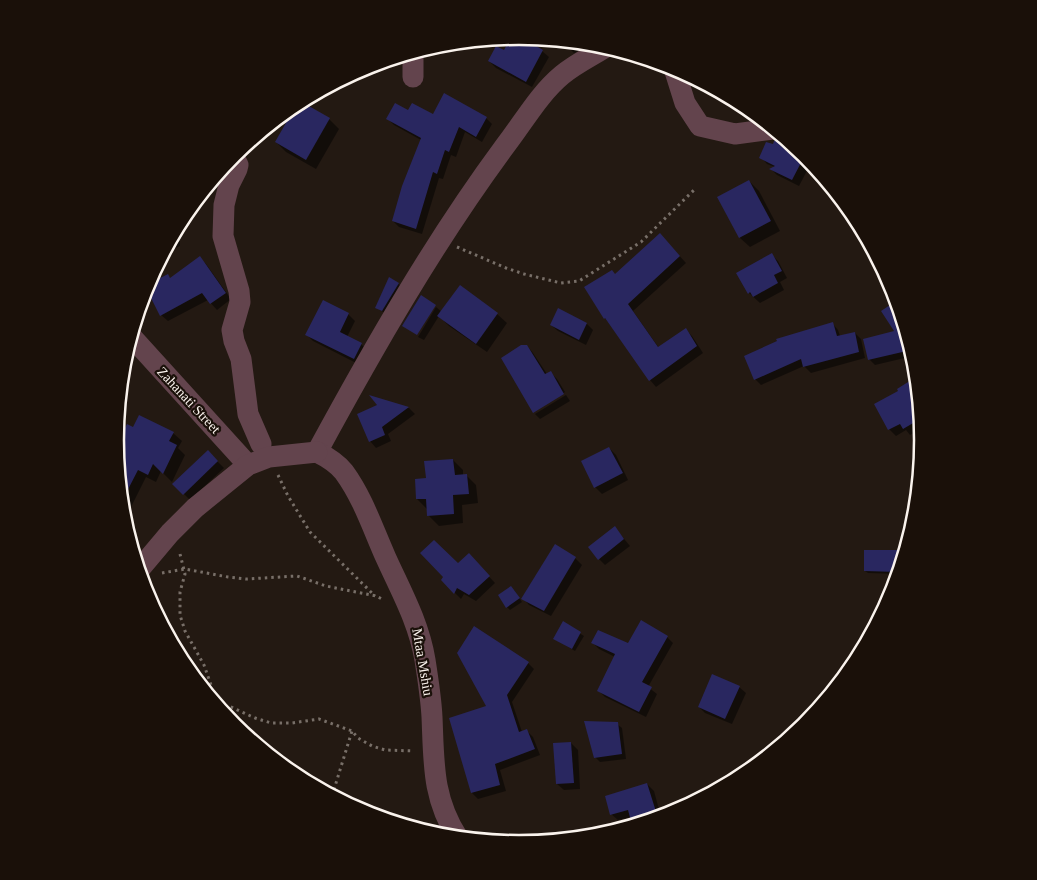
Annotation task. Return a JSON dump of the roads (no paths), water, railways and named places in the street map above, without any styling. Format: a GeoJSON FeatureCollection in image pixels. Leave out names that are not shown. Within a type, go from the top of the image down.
{"type":"FeatureCollection","features":[{"type":"Feature","properties":{"kind":"street"},"geometry":{"type":"LineString","coordinates":[[222,435],[265,450],[308,452],[440,240],[491,166],[546,92],[562,75],[596,53]]}},
{"type":"Feature","properties":{"kind":"street"},"geometry":{"type":"LineString","coordinates":[[413,77],[414,59]]}},
{"type":"Feature","properties":{"kind":"street"},"geometry":{"type":"LineString","coordinates":[[677,78],[685,103],[700,126],[735,134],[763,130]]}},
{"type":"Feature","properties":{"kind":"street"},"geometry":{"type":"LineString","coordinates":[[237,163],[237,169],[229,185],[224,205],[223,236],[239,291],[240,302],[232,330],[241,359],[248,414],[265,450]]}},
{"type":"Feature","properties":{"kind":"street","name":"Zahanati Street"},"geometry":{"type":"LineString","coordinates":[[136,342],[248,465]]}},
{"type":"Feature","properties":{"kind":"street"},"geometry":{"type":"LineString","coordinates":[[146,572],[170,533],[195,508],[265,450]]}},
{"type":"Feature","properties":{"kind":"street","name":"Mtaa Mshiu"},"geometry":{"type":"LineString","coordinates":[[308,452],[331,460],[343,471],[358,495],[417,625],[425,660],[432,716],[432,752],[437,790],[448,824],[452,829]]}}]}
